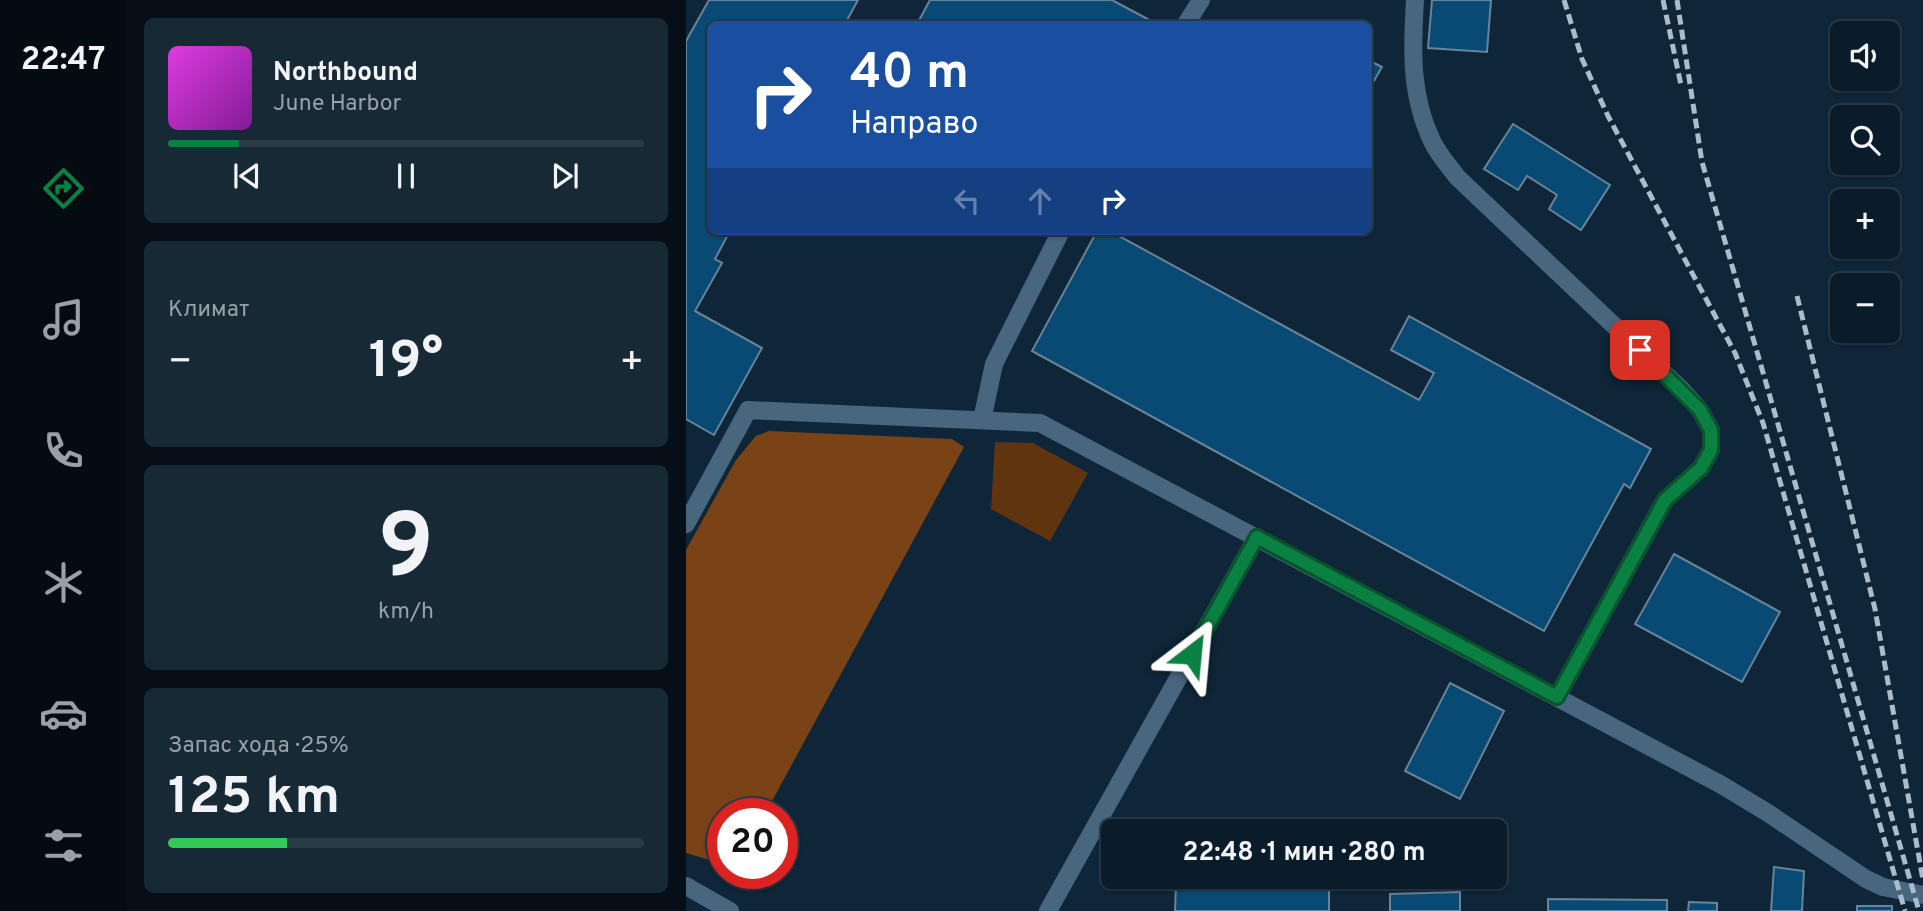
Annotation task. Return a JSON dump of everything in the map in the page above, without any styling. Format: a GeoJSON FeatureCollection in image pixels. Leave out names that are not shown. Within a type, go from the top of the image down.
{"type":"FeatureCollection","features":[{"type":"Feature","properties":{"kind":"lane"},"geometry":{"type":"LineString","coordinates":[[1188,21],[1200,0]]}},
{"type":"Feature","properties":{"kind":"lane"},"geometry":{"type":"LineString","coordinates":[[1415,0],[1412,52],[1416,100],[1433,142],[1457,177],[1681,389],[1700,410],[1711,430],[1711,450],[1701,468],[1665,500],[1557,697]]}},
{"type":"Feature","properties":{"kind":"lane"},"geometry":{"type":"LineString","coordinates":[[982,420],[994,364],[1059,235]]}},
{"type":"Feature","properties":{"kind":"lane"},"geometry":{"type":"LineString","coordinates":[[686,524],[748,410],[1040,423],[1720,784],[1866,879],[1884,887],[1923,895]]}},
{"type":"Feature","properties":{"kind":"lane"},"geometry":{"type":"LineString","coordinates":[[1048,911],[1257,537]]}},
{"type":"Feature","properties":{"kind":"lane"},"geometry":{"type":"LineString","coordinates":[[686,886],[730,911]]}},
{"type":"Feature","properties":{"kind":"shaded area"},"geometry":{"type":"Polygon","coordinates":[[[769,431],[952,439],[964,447],[774,798],[707,798],[707,859],[686,853],[686,550],[736,460],[756,436],[769,431]]]}},
{"type":"Feature","properties":{"kind":"shaded area"},"geometry":{"type":"Polygon","coordinates":[[[995,442],[1033,443],[1088,473],[1050,541],[991,509],[995,442]]]}},
{"type":"Feature","properties":{"kind":"building"},"geometry":{"type":"Polygon","coordinates":[[[709,0],[858,0],[847,21],[707,21],[707,235],[728,235],[715,259],[722,263],[695,311],[762,348],[714,435],[686,419],[686,41],[709,0]]]}},
{"type":"Feature","properties":{"kind":"building"},"geometry":{"type":"Polygon","coordinates":[[[930,0],[1112,0],[1151,21],[919,21],[930,0]]]}},
{"type":"Feature","properties":{"kind":"building"},"geometry":{"type":"Polygon","coordinates":[[[1432,0],[1491,0],[1487,52],[1428,48],[1432,0]]]}},
{"type":"Feature","properties":{"kind":"building"},"geometry":{"type":"Polygon","coordinates":[[[1372,62],[1382,67],[1372,84],[1372,62]]]}},
{"type":"Feature","properties":{"kind":"building"},"geometry":{"type":"Polygon","coordinates":[[[1513,124],[1610,185],[1581,230],[1549,209],[1557,195],[1527,176],[1518,190],[1484,169],[1513,124]]]}},
{"type":"Feature","properties":{"kind":"building"},"geometry":{"type":"Polygon","coordinates":[[[1095,235],[1117,235],[1419,400],[1434,373],[1391,350],[1409,316],[1651,449],[1630,488],[1624,484],[1544,631],[1032,351],[1095,235]]]}},
{"type":"Feature","properties":{"kind":"building"},"geometry":{"type":"Polygon","coordinates":[[[1674,554],[1780,612],[1742,682],[1635,624],[1674,554]]]}},
{"type":"Feature","properties":{"kind":"building"},"geometry":{"type":"Polygon","coordinates":[[[1450,683],[1504,711],[1460,799],[1405,771],[1450,683]]]}},
{"type":"Feature","properties":{"kind":"building"},"geometry":{"type":"Polygon","coordinates":[[[1774,867],[1804,871],[1802,911],[1771,911],[1774,867]]]}},
{"type":"Feature","properties":{"kind":"building"},"geometry":{"type":"Polygon","coordinates":[[[1176,889],[1329,889],[1329,911],[1175,911],[1176,889]]]}},
{"type":"Feature","properties":{"kind":"building"},"geometry":{"type":"Polygon","coordinates":[[[1460,892],[1460,911],[1390,911],[1390,894],[1460,892]]]}},
{"type":"Feature","properties":{"kind":"building"},"geometry":{"type":"Polygon","coordinates":[[[1548,899],[1667,900],[1667,911],[1548,911],[1548,899]]]}},
{"type":"Feature","properties":{"kind":"building"},"geometry":{"type":"Polygon","coordinates":[[[1689,902],[1717,903],[1717,911],[1688,911],[1689,902]]]}},
{"type":"Feature","properties":{"kind":"building"},"geometry":{"type":"Polygon","coordinates":[[[1857,906],[1892,906],[1892,911],[1857,911],[1857,906]]]}},
{"type":"Feature","properties":{"kind":"railway"},"geometry":{"type":"LineString","coordinates":[[1564,0],[1582,59],[1608,116],[1735,353],[1763,423],[1905,911]]}},
{"type":"Feature","properties":{"kind":"railway"},"geometry":{"type":"LineString","coordinates":[[1663,0],[1681,85]]}},
{"type":"Feature","properties":{"kind":"railway"},"geometry":{"type":"LineString","coordinates":[[1677,0],[1702,162],[1919,911]]}},
{"type":"Feature","properties":{"kind":"railway"},"geometry":{"type":"LineString","coordinates":[[1797,296],[1875,609],[1923,880]]}},
{"type":"Feature","properties":{"kind":"route"},"geometry":{"type":"LineString","coordinates":[[1192,654],[1257,537],[1557,697],[1665,500],[1701,468],[1711,450],[1711,430],[1700,410],[1640,350]]}}]}
